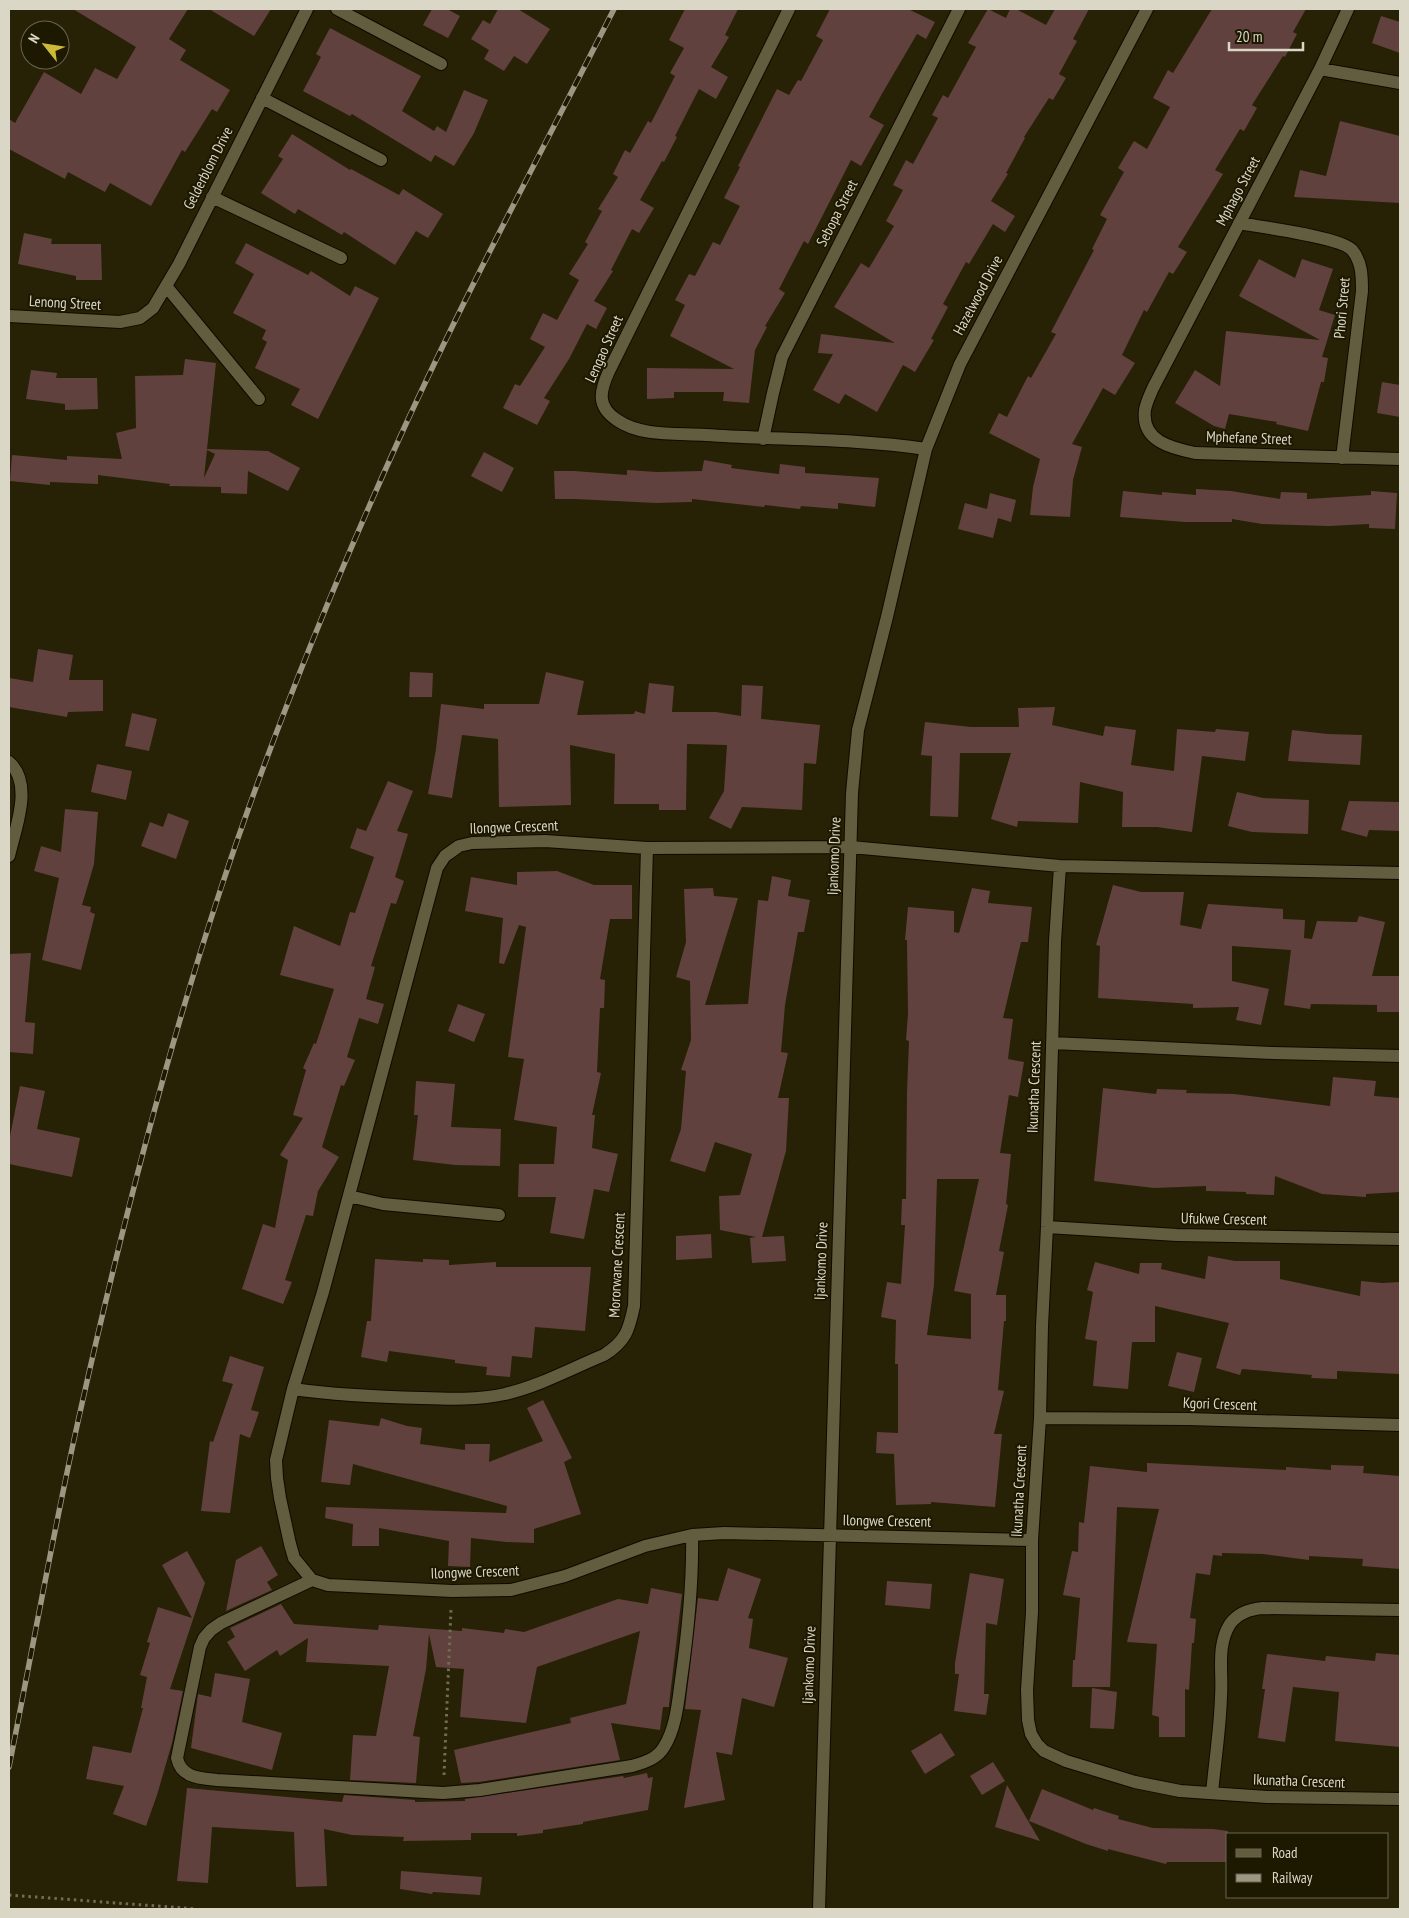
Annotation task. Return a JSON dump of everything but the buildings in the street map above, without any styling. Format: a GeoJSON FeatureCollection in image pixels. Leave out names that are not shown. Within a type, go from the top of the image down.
{"type":"FeatureCollection","features":[{"type":"Feature","properties":{"kind":"street","name":"Gelderblom Drive"},"geometry":{"type":"LineString","coordinates":[[120,322],[140,318],[148,313],[166,286],[307,9]]}},
{"type":"Feature","properties":{"kind":"street"},"geometry":{"type":"LineString","coordinates":[[337,9],[441,64]]}},
{"type":"Feature","properties":{"kind":"street","name":"Lengao Street"},"geometry":{"type":"LineString","coordinates":[[789,9],[603,384],[602,400],[607,412],[618,421],[652,432],[763,439],[876,442],[926,449]]}},
{"type":"Feature","properties":{"kind":"street","name":"Sebopa Street"},"geometry":{"type":"LineString","coordinates":[[763,439],[772,392],[782,357],[959,9]]}},
{"type":"Feature","properties":{"kind":"street","name":"Hazelwood Drive"},"geometry":{"type":"LineString","coordinates":[[887,617],[926,449],[960,364],[1147,9]]}},
{"type":"Feature","properties":{"kind":"street","name":"Mphago Street"},"geometry":{"type":"LineString","coordinates":[[1153,388],[1320,69],[1348,9]]}},
{"type":"Feature","properties":{"kind":"street"},"geometry":{"type":"LineString","coordinates":[[1320,69],[1400,83]]}},
{"type":"Feature","properties":{"kind":"street"},"geometry":{"type":"LineString","coordinates":[[262,98],[382,160]]}},
{"type":"Feature","properties":{"kind":"street"},"geometry":{"type":"LineString","coordinates":[[212,197],[341,258]]}},
{"type":"Feature","properties":{"kind":"street","name":"Phori Street"},"geometry":{"type":"LineString","coordinates":[[1239,224],[1328,239],[1344,244],[1351,250],[1358,261],[1362,272],[1362,291],[1342,458]]}},
{"type":"Feature","properties":{"kind":"street"},"geometry":{"type":"LineString","coordinates":[[166,286],[258,399]]}},
{"type":"Feature","properties":{"kind":"street","name":"Lenong Street"},"geometry":{"type":"LineString","coordinates":[[9,316],[120,322]]}},
{"type":"Feature","properties":{"kind":"street","name":"Mphefane Street"},"geometry":{"type":"LineString","coordinates":[[1153,388],[1145,408],[1144,422],[1148,432],[1158,441],[1174,449],[1195,453],[1400,459]]}},
{"type":"Feature","properties":{"kind":"street","name":"Ijankomo Drive"},"geometry":{"type":"LineString","coordinates":[[819,1909],[852,793],[858,730],[887,617]]}},
{"type":"Feature","properties":{"kind":"street"},"geometry":{"type":"LineString","coordinates":[[9,762],[20,781],[21,799],[9,856]]}},
{"type":"Feature","properties":{"kind":"street","name":"Ilongwe Crescent"},"geometry":{"type":"LineString","coordinates":[[851,847],[647,848],[545,841],[472,843],[459,846],[445,856],[437,868],[323,1292],[293,1388],[279,1441],[276,1460],[277,1478],[292,1551],[299,1564],[312,1580],[328,1585],[452,1591],[511,1590],[530,1586],[566,1576],[645,1546],[692,1535],[724,1533],[829,1537],[1032,1540]]}},
{"type":"Feature","properties":{"kind":"street"},"geometry":{"type":"LineString","coordinates":[[851,847],[1060,866],[1400,872]]}},
{"type":"Feature","properties":{"kind":"street","name":"Mororwane Crescent"},"geometry":{"type":"LineString","coordinates":[[293,1388],[327,1394],[363,1397],[449,1398],[484,1397],[504,1394],[523,1389],[604,1354],[616,1347],[626,1335],[634,1306],[647,848]]}},
{"type":"Feature","properties":{"kind":"street","name":"Ikunatha Crescent"},"geometry":{"type":"LineString","coordinates":[[1060,866],[1055,941],[1040,1418],[1032,1540],[1032,1612],[1027,1690],[1031,1734],[1044,1751],[1066,1760],[1135,1782],[1180,1791],[1267,1797],[1400,1799]]}},
{"type":"Feature","properties":{"kind":"street"},"geometry":{"type":"LineString","coordinates":[[1052,1043],[1400,1056]]}},
{"type":"Feature","properties":{"kind":"street"},"geometry":{"type":"LineString","coordinates":[[349,1196],[383,1204],[499,1215]]}},
{"type":"Feature","properties":{"kind":"street","name":"Ufukwe Crescent"},"geometry":{"type":"LineString","coordinates":[[1047,1227],[1177,1234],[1400,1239]]}},
{"type":"Feature","properties":{"kind":"street","name":"Kgori Crescent"},"geometry":{"type":"LineString","coordinates":[[1040,1418],[1188,1419],[1400,1425]]}},
{"type":"Feature","properties":{"kind":"street"},"geometry":{"type":"LineString","coordinates":[[312,1580],[221,1623],[204,1638],[194,1672],[177,1758],[178,1764],[190,1776],[443,1793],[480,1790],[632,1766],[655,1757],[667,1741],[677,1708],[691,1606],[692,1535]]}},
{"type":"Feature","properties":{"kind":"street"},"geometry":{"type":"LineString","coordinates":[[1212,1793],[1222,1696],[1221,1652],[1227,1630],[1235,1619],[1250,1609],[1263,1608],[1400,1610]]}},
{"type":"Feature","properties":{"kind":"path"},"geometry":{"type":"LineString","coordinates":[[443,1793],[452,1591]]}},
{"type":"Feature","properties":{"kind":"path"},"geometry":{"type":"LineString","coordinates":[[9,1895],[197,1909]]}},
{"type":"Feature","properties":{"kind":"railway"},"geometry":{"type":"LineString","coordinates":[[9,1767],[62,1497],[111,1278],[144,1148],[180,1019],[220,891],[260,776],[304,662],[400,437],[478,275],[614,9]]}}]}
